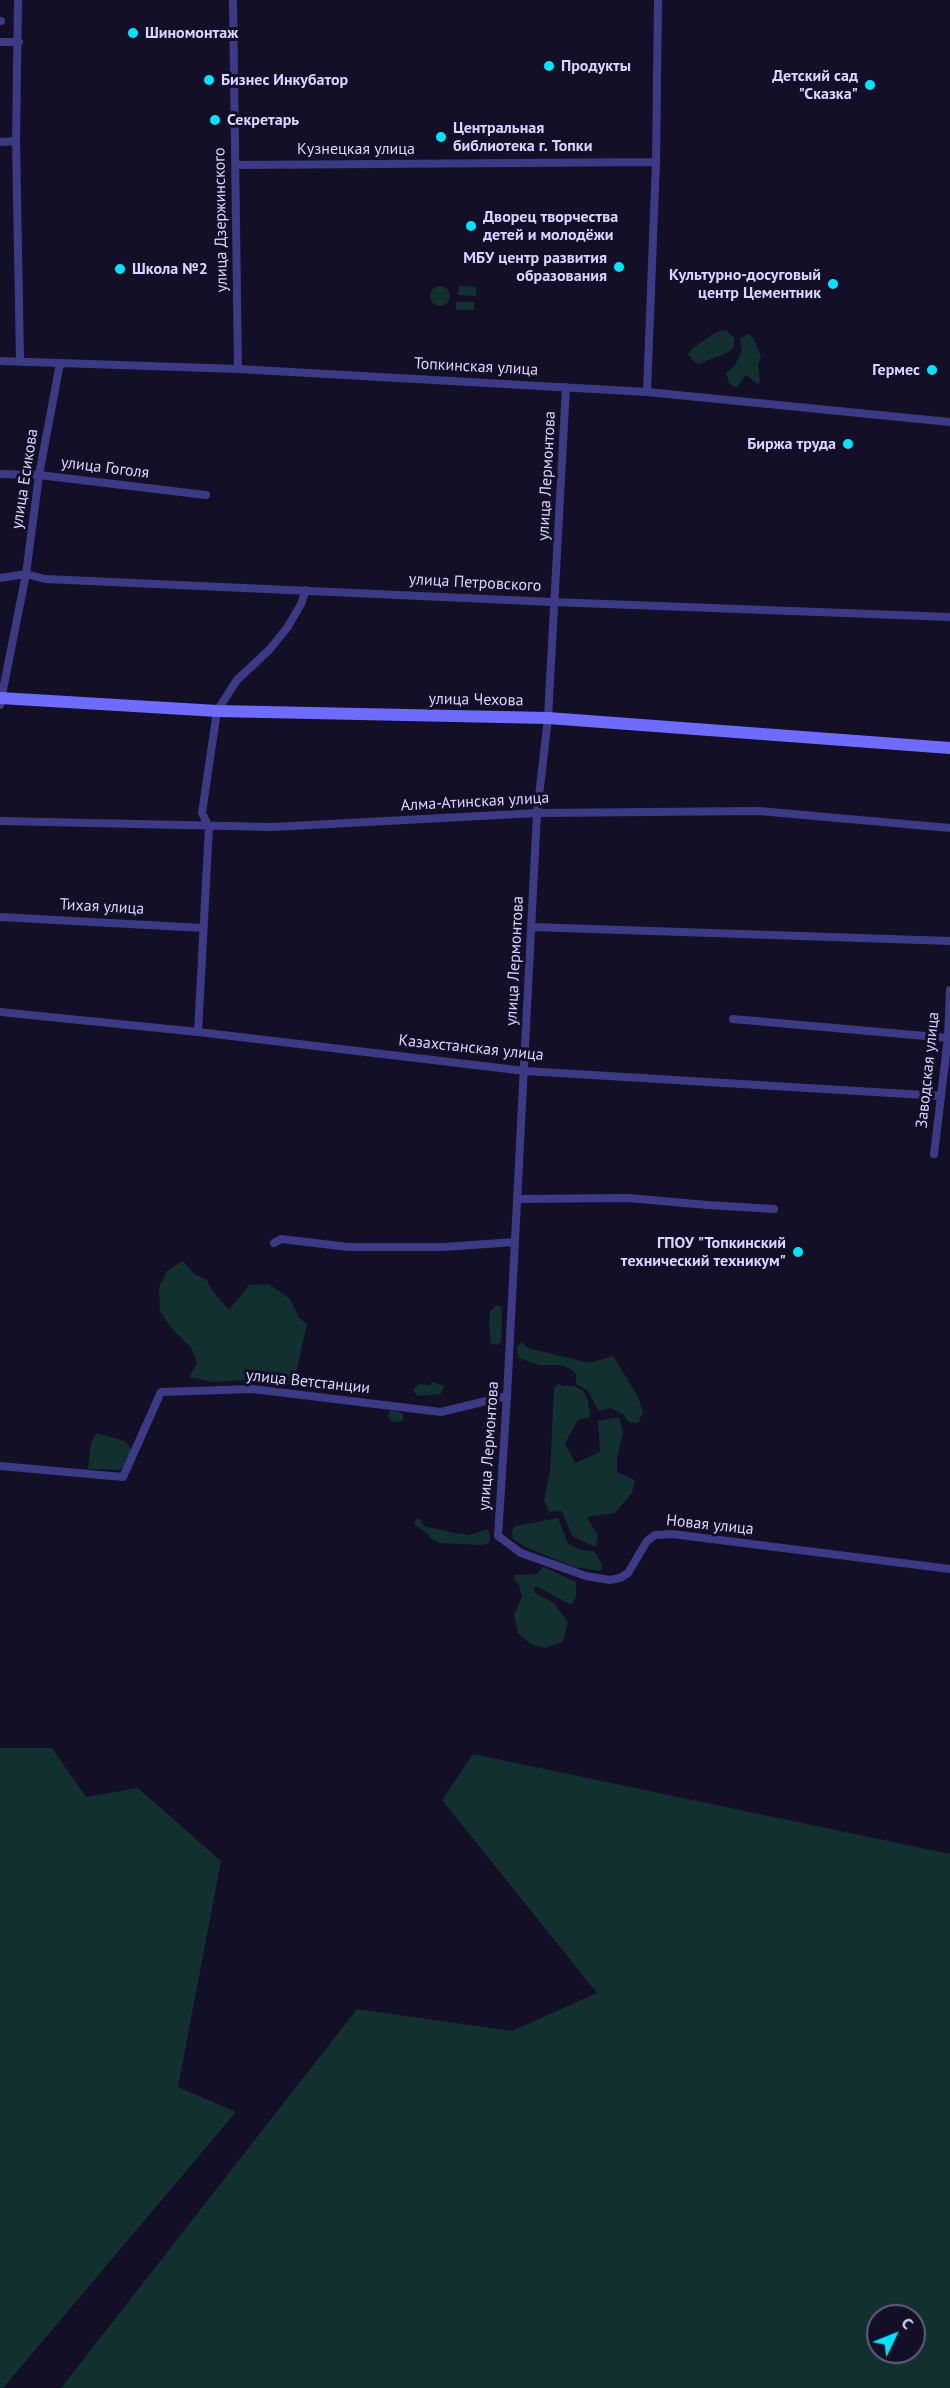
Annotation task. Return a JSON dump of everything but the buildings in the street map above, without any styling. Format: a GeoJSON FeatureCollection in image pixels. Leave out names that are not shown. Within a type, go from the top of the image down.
{"type":"FeatureCollection","features":[{"type":"Feature","properties":{"kind":"street"},"geometry":{"type":"LineString","coordinates":[[18,0],[16,141],[20,361]]}},
{"type":"Feature","properties":{"kind":"street","name":"улица Дзержинского"},"geometry":{"type":"LineString","coordinates":[[233,0],[238,369]]}},
{"type":"Feature","properties":{"kind":"street"},"geometry":{"type":"LineString","coordinates":[[647,392],[656,162],[658,0]]}},
{"type":"Feature","properties":{"kind":"street"},"geometry":{"type":"LineString","coordinates":[[0,42],[19,42]]}},
{"type":"Feature","properties":{"kind":"street"},"geometry":{"type":"LineString","coordinates":[[0,142],[16,141]]}},
{"type":"Feature","properties":{"kind":"street","name":"Кузнецкая улица"},"geometry":{"type":"LineString","coordinates":[[236,165],[656,162]]}},
{"type":"Feature","properties":{"kind":"street","name":"Топкинская улица"},"geometry":{"type":"LineString","coordinates":[[0,361],[238,369],[647,392],[950,422]]}},
{"type":"Feature","properties":{"kind":"street","name":"улица Есикова"},"geometry":{"type":"LineString","coordinates":[[0,700],[26,574],[39,475],[60,363]]}},
{"type":"Feature","properties":{"kind":"street","name":"улица Лермонтова"},"geometry":{"type":"LineString","coordinates":[[498,1536],[525,1071],[537,813],[548,718],[566,387]]}},
{"type":"Feature","properties":{"kind":"street","name":"улица Гоголя"},"geometry":{"type":"LineString","coordinates":[[0,474],[39,475],[206,495]]}},
{"type":"Feature","properties":{"kind":"street","name":"улица Петровского"},"geometry":{"type":"LineString","coordinates":[[0,578],[26,574],[45,579],[950,617]]}},
{"type":"Feature","properties":{"kind":"street"},"geometry":{"type":"LineString","coordinates":[[198,1032],[209,827],[202,813],[216,711],[237,680],[269,650],[287,628],[306,590]]}},
{"type":"Feature","properties":{"kind":"street","name":"улица Чехова"},"geometry":{"type":"LineString","coordinates":[[0,700],[216,711],[548,718],[950,748]]}},
{"type":"Feature","properties":{"kind":"street","name":"Алма-Атинская улица"},"geometry":{"type":"LineString","coordinates":[[0,821],[273,827],[537,813],[759,811],[950,828]]}},
{"type":"Feature","properties":{"kind":"street","name":"Тихая улица"},"geometry":{"type":"LineString","coordinates":[[0,916],[203,928]]}},
{"type":"Feature","properties":{"kind":"street"},"geometry":{"type":"LineString","coordinates":[[532,927],[950,941]]}},
{"type":"Feature","properties":{"kind":"street","name":"Заводская улица"},"geometry":{"type":"LineString","coordinates":[[934,1154],[948,1038],[950,990]]}},
{"type":"Feature","properties":{"kind":"street","name":"Казахстанская улица"},"geometry":{"type":"LineString","coordinates":[[0,1012],[198,1032],[525,1071],[941,1096]]}},
{"type":"Feature","properties":{"kind":"street"},"geometry":{"type":"LineString","coordinates":[[733,1019],[948,1038]]}},
{"type":"Feature","properties":{"kind":"street"},"geometry":{"type":"LineString","coordinates":[[517,1199],[628,1198],[774,1209]]}},
{"type":"Feature","properties":{"kind":"street"},"geometry":{"type":"LineString","coordinates":[[274,1243],[281,1239],[348,1247],[431,1247],[515,1242]]}},
{"type":"Feature","properties":{"kind":"street","name":"улица Ветстанции"},"geometry":{"type":"LineString","coordinates":[[0,1466],[123,1477],[161,1392],[253,1389],[441,1412],[507,1396]]}},
{"type":"Feature","properties":{"kind":"street","name":"Новая улица"},"geometry":{"type":"LineString","coordinates":[[498,1536],[521,1553],[586,1576],[610,1580],[628,1573],[647,1541],[655,1535],[672,1534],[950,1569]]}},
{"type":"Feature","properties":{"kind":"green space"},"geometry":{"type":"Polygon","coordinates":[[[440,286],[447,289],[450,296],[447,303],[440,306],[433,303],[430,296],[433,289],[440,286]]]}},
{"type":"Feature","properties":{"kind":"green space"},"geometry":{"type":"Polygon","coordinates":[[[459,286],[476,287],[476,296],[458,295],[459,286]]]}},
{"type":"Feature","properties":{"kind":"green space"},"geometry":{"type":"Polygon","coordinates":[[[456,302],[474,302],[474,310],[456,310],[456,302]]]}},
{"type":"Feature","properties":{"kind":"green space"},"geometry":{"type":"Polygon","coordinates":[[[726,330],[734,338],[734,347],[727,353],[698,364],[692,360],[688,354],[693,348],[716,332],[726,330]]]}},
{"type":"Feature","properties":{"kind":"green space"},"geometry":{"type":"Polygon","coordinates":[[[749,334],[754,339],[761,357],[758,365],[760,381],[758,384],[746,375],[736,388],[729,383],[726,373],[734,367],[742,351],[740,338],[749,334]]]}},
{"type":"Feature","properties":{"kind":"green space"},"geometry":{"type":"Polygon","coordinates":[[[183,1261],[194,1274],[206,1279],[214,1293],[229,1310],[249,1285],[269,1284],[290,1299],[299,1318],[307,1324],[293,1386],[245,1380],[213,1382],[189,1377],[197,1363],[192,1349],[172,1329],[160,1311],[159,1287],[167,1271],[183,1261]]]}},
{"type":"Feature","properties":{"kind":"green space"},"geometry":{"type":"Polygon","coordinates":[[[497,1305],[502,1308],[502,1317],[501,1342],[497,1345],[491,1344],[489,1323],[490,1311],[497,1305]]]}},
{"type":"Feature","properties":{"kind":"green space"},"geometry":{"type":"Polygon","coordinates":[[[521,1342],[528,1348],[590,1363],[613,1356],[638,1397],[643,1412],[638,1423],[629,1422],[623,1414],[610,1408],[599,1411],[587,1390],[576,1384],[576,1374],[571,1369],[561,1365],[540,1365],[519,1358],[516,1348],[521,1342]]]}},
{"type":"Feature","properties":{"kind":"green space"},"geometry":{"type":"Polygon","coordinates":[[[433,1382],[444,1386],[441,1394],[418,1396],[414,1392],[414,1388],[419,1384],[429,1385],[433,1382]]]}},
{"type":"Feature","properties":{"kind":"green space"},"geometry":{"type":"Polygon","coordinates":[[[558,1384],[574,1386],[584,1391],[588,1401],[590,1417],[578,1420],[565,1443],[575,1463],[600,1452],[598,1421],[619,1417],[623,1433],[617,1457],[617,1472],[635,1480],[632,1493],[615,1513],[587,1517],[598,1536],[596,1547],[572,1536],[562,1511],[549,1512],[544,1500],[550,1472],[554,1389],[558,1384]]]}},
{"type":"Feature","properties":{"kind":"green space"},"geometry":{"type":"Polygon","coordinates":[[[390,1410],[402,1413],[404,1417],[402,1421],[392,1422],[388,1417],[390,1410]]]}},
{"type":"Feature","properties":{"kind":"green space"},"geometry":{"type":"Polygon","coordinates":[[[96,1433],[125,1441],[131,1449],[127,1463],[119,1470],[88,1469],[91,1444],[96,1433]]]}},
{"type":"Feature","properties":{"kind":"green space"},"geometry":{"type":"Polygon","coordinates":[[[558,1518],[568,1544],[581,1550],[594,1551],[602,1564],[601,1571],[574,1567],[525,1547],[513,1539],[512,1531],[515,1526],[558,1518]]]}},
{"type":"Feature","properties":{"kind":"green space"},"geometry":{"type":"Polygon","coordinates":[[[416,1519],[420,1519],[424,1526],[454,1533],[469,1535],[487,1529],[490,1540],[487,1544],[482,1545],[440,1543],[431,1539],[414,1524],[416,1519]]]}},
{"type":"Feature","properties":{"kind":"green space"},"geometry":{"type":"Polygon","coordinates":[[[544,1567],[576,1582],[576,1597],[571,1605],[534,1587],[535,1593],[554,1603],[568,1622],[563,1642],[545,1648],[533,1645],[518,1633],[514,1615],[522,1596],[519,1585],[514,1579],[515,1575],[536,1574],[544,1567]]]}},
{"type":"Feature","properties":{"kind":"green space"},"geometry":{"type":"Polygon","coordinates":[[[0,1748],[52,1748],[86,1797],[138,1788],[221,1861],[178,2087],[236,2112],[3,2388],[0,2388],[0,1748]]]}},
{"type":"Feature","properties":{"kind":"green space"},"geometry":{"type":"Polygon","coordinates":[[[473,1754],[950,1854],[950,2388],[61,2388],[357,2009],[512,2031],[597,1993],[442,1800],[473,1754]]]}},
{"type":"Feature","properties":{"kind":"place","name":"Шиномонтаж"},"geometry":{"type":"Point","coordinates":[133,33]}},
{"type":"Feature","properties":{"kind":"place","name":"Продукты"},"geometry":{"type":"Point","coordinates":[549,66]}},
{"type":"Feature","properties":{"kind":"place","name":"Бизнес Инкубатор"},"geometry":{"type":"Point","coordinates":[209,80]}},
{"type":"Feature","properties":{"kind":"place","name":"Детский сад \"Сказка\""},"geometry":{"type":"Point","coordinates":[870,85]}},
{"type":"Feature","properties":{"kind":"place","name":"Секретарь"},"geometry":{"type":"Point","coordinates":[215,120]}},
{"type":"Feature","properties":{"kind":"place","name":"Центральная библиотека г. Топки"},"geometry":{"type":"Point","coordinates":[441,137]}},
{"type":"Feature","properties":{"kind":"place","name":"Дворец творчества детей и молодёжи"},"geometry":{"type":"Point","coordinates":[471,226]}},
{"type":"Feature","properties":{"kind":"place","name":"МБУ центр развития образования"},"geometry":{"type":"Point","coordinates":[619,267]}},
{"type":"Feature","properties":{"kind":"place","name":"Школа №2"},"geometry":{"type":"Point","coordinates":[120,269]}},
{"type":"Feature","properties":{"kind":"place","name":"Культурно-досуговый центр Цементник"},"geometry":{"type":"Point","coordinates":[833,284]}},
{"type":"Feature","properties":{"kind":"place","name":"Гермес"},"geometry":{"type":"Point","coordinates":[932,370]}},
{"type":"Feature","properties":{"kind":"place","name":"Биржа труда"},"geometry":{"type":"Point","coordinates":[848,444]}},
{"type":"Feature","properties":{"kind":"place","name":"ГПОУ \"Топкинский технический техникум\""},"geometry":{"type":"Point","coordinates":[798,1252]}}]}
